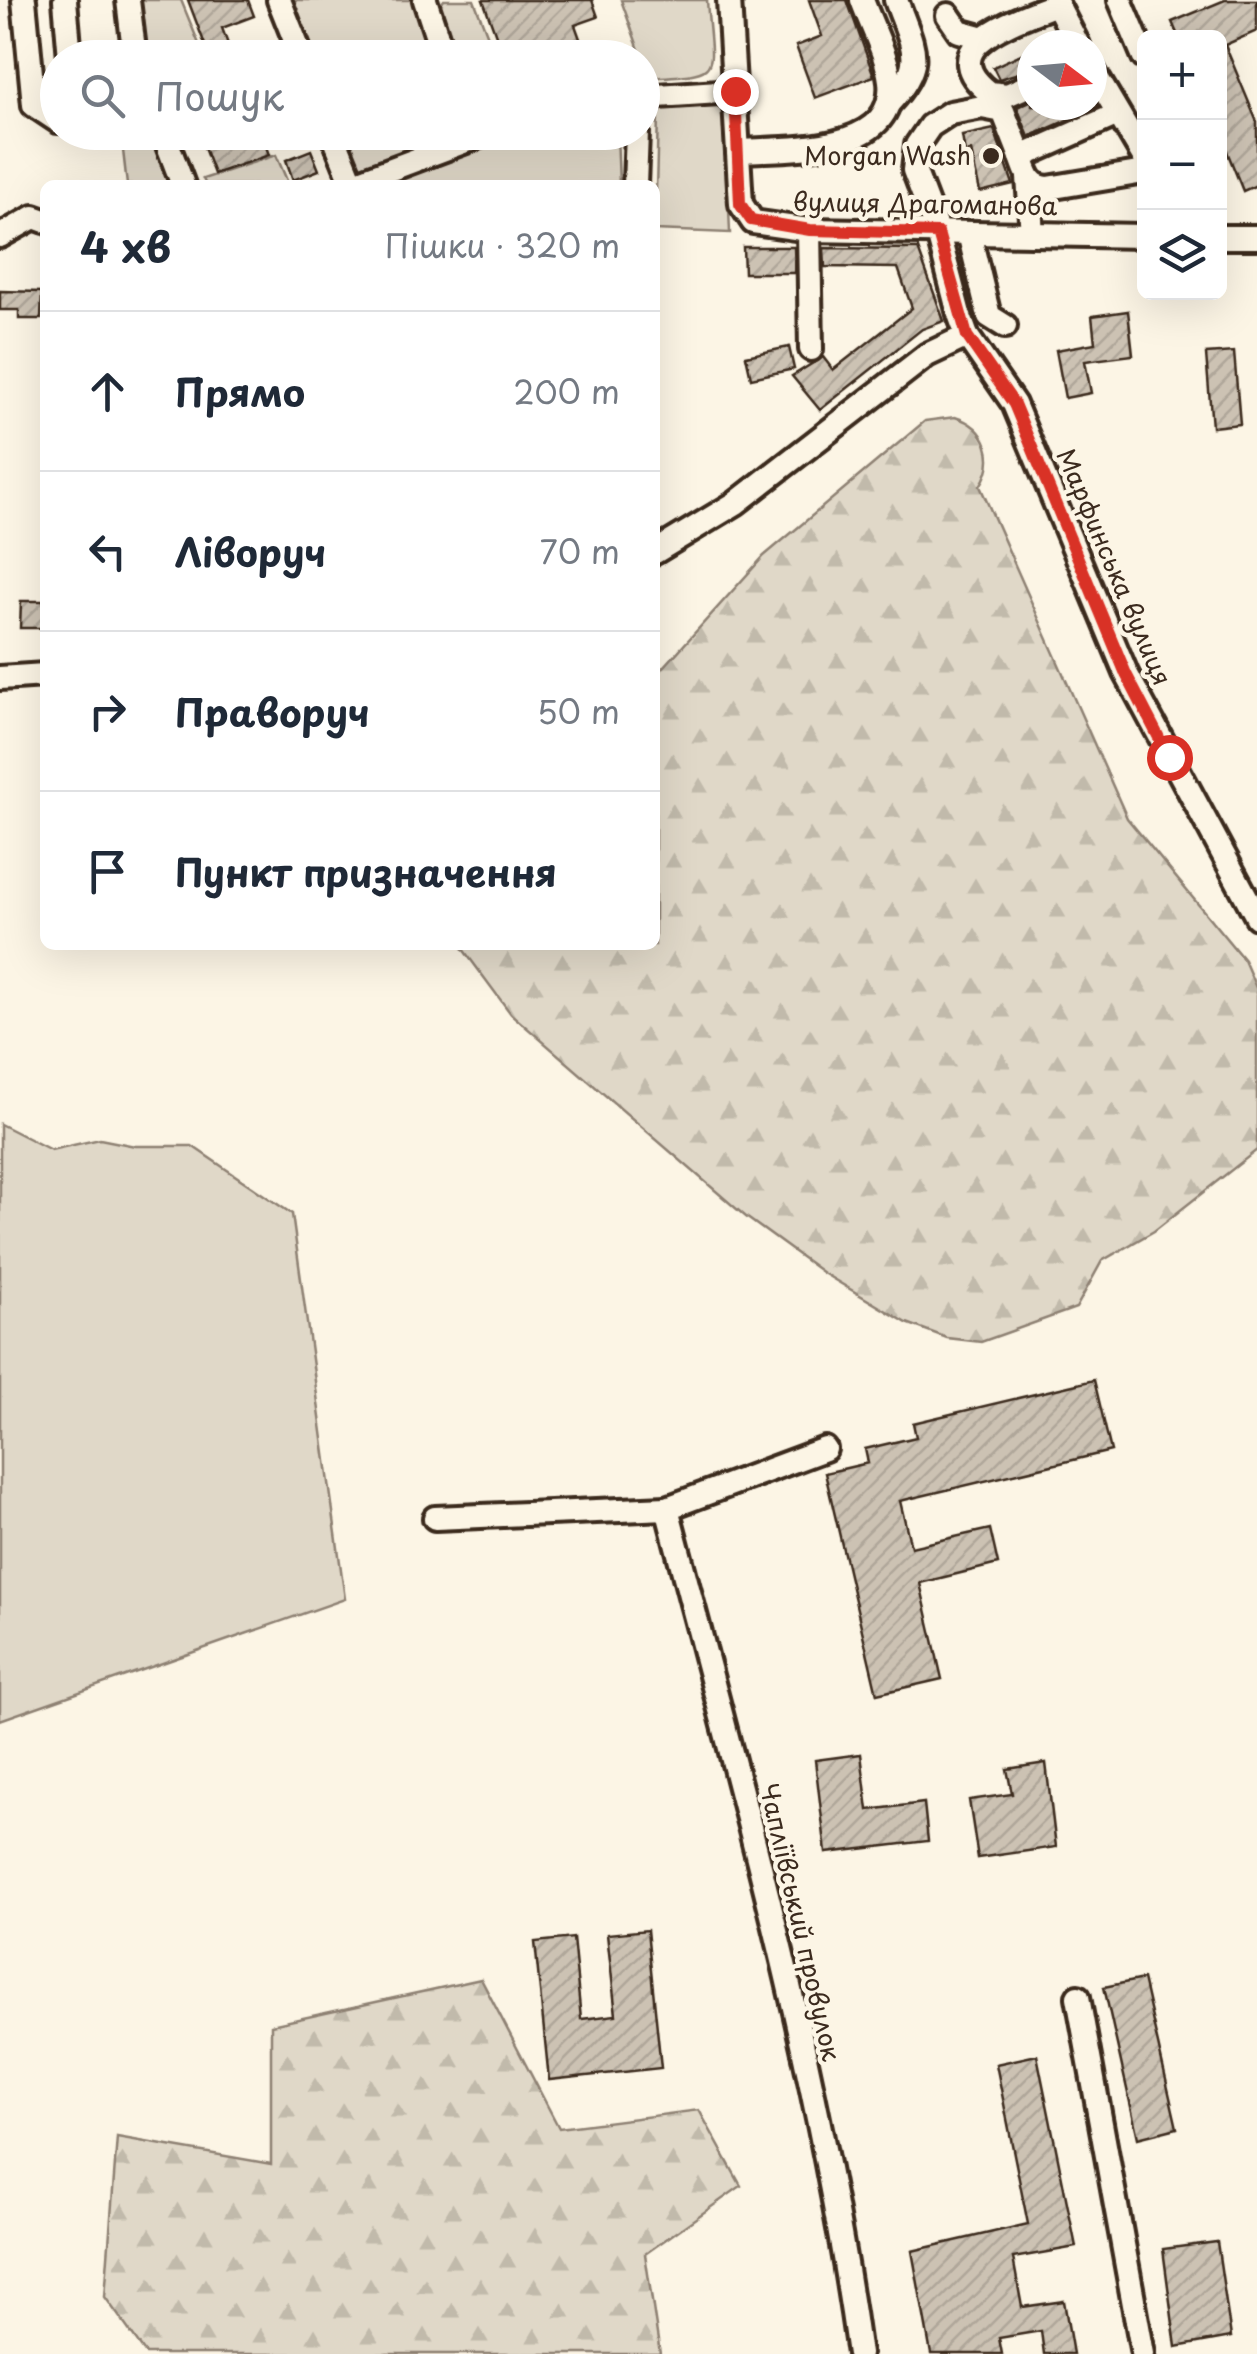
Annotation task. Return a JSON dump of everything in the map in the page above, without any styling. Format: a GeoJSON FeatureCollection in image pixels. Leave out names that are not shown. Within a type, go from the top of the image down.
{"type":"FeatureCollection","features":[{"type":"Feature","properties":{"kind":"street"},"geometry":{"type":"LineString","coordinates":[[24,0],[34,105],[40,109]]}},
{"type":"Feature","properties":{"kind":"street"},"geometry":{"type":"LineString","coordinates":[[64,0],[68,40]]}},
{"type":"Feature","properties":{"kind":"street"},"geometry":{"type":"LineString","coordinates":[[128,0],[133,40]]}},
{"type":"Feature","properties":{"kind":"street"},"geometry":{"type":"LineString","coordinates":[[279,0],[295,40]]}},
{"type":"Feature","properties":{"kind":"street"},"geometry":{"type":"LineString","coordinates":[[425,0],[438,40]]}},
{"type":"Feature","properties":{"kind":"street","name":"вулиця Драгоманова"},"geometry":{"type":"LineString","coordinates":[[729,0],[740,204],[747,217],[764,226],[810,230],[1137,236]]}},
{"type":"Feature","properties":{"kind":"street"},"geometry":{"type":"LineString","coordinates":[[862,0],[890,76],[888,104]]}},
{"type":"Feature","properties":{"kind":"street"},"geometry":{"type":"LineString","coordinates":[[738,151],[822,146],[846,140],[873,125],[908,82],[916,61],[896,0]]}},
{"type":"Feature","properties":{"kind":"street"},"geometry":{"type":"LineString","coordinates":[[1120,0],[1137,40]]}},
{"type":"Feature","properties":{"kind":"street"},"geometry":{"type":"LineString","coordinates":[[1017,90],[1004,96],[984,89],[970,59],[980,38],[1055,2],[1070,30]]}},
{"type":"Feature","properties":{"kind":"street"},"geometry":{"type":"LineString","coordinates":[[948,15],[959,31],[980,38]]}},
{"type":"Feature","properties":{"kind":"street"},"geometry":{"type":"LineString","coordinates":[[660,96],[735,91]]}},
{"type":"Feature","properties":{"kind":"street"},"geometry":{"type":"LineString","coordinates":[[1107,95],[1137,145]]}},
{"type":"Feature","properties":{"kind":"street"},"geometry":{"type":"LineString","coordinates":[[938,233],[914,170],[918,140],[950,113],[996,108],[1012,126],[1025,167],[1032,234]]}},
{"type":"Feature","properties":{"kind":"street"},"geometry":{"type":"LineString","coordinates":[[1025,167],[1118,114]]}},
{"type":"Feature","properties":{"kind":"street"},"geometry":{"type":"LineString","coordinates":[[169,150],[181,180]]}},
{"type":"Feature","properties":{"kind":"street"},"geometry":{"type":"LineString","coordinates":[[339,150],[350,180]]}},
{"type":"Feature","properties":{"kind":"street"},"geometry":{"type":"LineString","coordinates":[[361,180],[438,150]]}},
{"type":"Feature","properties":{"kind":"street"},"geometry":{"type":"LineString","coordinates":[[635,180],[636,150]]}},
{"type":"Feature","properties":{"kind":"street"},"geometry":{"type":"LineString","coordinates":[[1025,167],[1036,186],[1048,188],[1137,173]]}},
{"type":"Feature","properties":{"kind":"street"},"geometry":{"type":"LineString","coordinates":[[0,236],[34,217],[40,220]]}},
{"type":"Feature","properties":{"kind":"street"},"geometry":{"type":"LineString","coordinates":[[810,230],[811,349]]}},
{"type":"Feature","properties":{"kind":"street","name":"Марфинська вулиця"},"geometry":{"type":"LineString","coordinates":[[938,233],[967,336],[1014,404],[1126,674],[1256,914]]}},
{"type":"Feature","properties":{"kind":"street"},"geometry":{"type":"LineString","coordinates":[[968,234],[989,316],[1005,326]]}},
{"type":"Feature","properties":{"kind":"street"},"geometry":{"type":"LineString","coordinates":[[1227,236],[1257,237]]}},
{"type":"Feature","properties":{"kind":"street"},"geometry":{"type":"LineString","coordinates":[[660,549],[736,503],[927,355],[967,336]]}},
{"type":"Feature","properties":{"kind":"street"},"geometry":{"type":"LineString","coordinates":[[0,678],[40,675]]}},
{"type":"Feature","properties":{"kind":"street"},"geometry":{"type":"LineString","coordinates":[[436,1518],[667,1508],[825,1449]]}},
{"type":"Feature","properties":{"kind":"street","name":"Чапліївський провулок"},"geometry":{"type":"LineString","coordinates":[[667,1508],[785,1966],[846,2262],[859,2354]]}},
{"type":"Feature","properties":{"kind":"street"},"geometry":{"type":"LineString","coordinates":[[1078,1996],[1143,2354]]}},
{"type":"Feature","properties":{"kind":"green space"},"geometry":{"type":"Polygon","coordinates":[[[137,0],[181,0],[197,40],[145,40],[137,0]]]}},
{"type":"Feature","properties":{"kind":"green space"},"geometry":{"type":"Polygon","coordinates":[[[291,0],[415,0],[428,40],[306,40],[291,0]]]}},
{"type":"Feature","properties":{"kind":"green space"},"geometry":{"type":"Polygon","coordinates":[[[444,0],[474,0],[489,40],[447,40],[437,10],[444,0]]]}},
{"type":"Feature","properties":{"kind":"green space"},"geometry":{"type":"Polygon","coordinates":[[[621,0],[707,0],[711,58],[701,72],[660,77],[660,40],[635,40],[621,0]]]}},
{"type":"Feature","properties":{"kind":"green space"},"geometry":{"type":"Polygon","coordinates":[[[714,103],[725,112],[730,233],[660,230],[657,150],[660,112],[665,106],[714,103]]]}},
{"type":"Feature","properties":{"kind":"green space"},"geometry":{"type":"Polygon","coordinates":[[[123,150],[157,150],[167,180],[126,180],[123,150]]]}},
{"type":"Feature","properties":{"kind":"green space"},"geometry":{"type":"Polygon","coordinates":[[[348,150],[410,150],[364,168],[354,163],[348,150]]]}},
{"type":"Feature","properties":{"kind":"green space"},"geometry":{"type":"Polygon","coordinates":[[[461,150],[618,150],[619,180],[377,180],[461,150]]]}},
{"type":"Feature","properties":{"kind":"green space"},"geometry":{"type":"Polygon","coordinates":[[[276,155],[287,180],[204,180],[276,155]]]}},
{"type":"Feature","properties":{"kind":"green space"},"geometry":{"type":"Polygon","coordinates":[[[955,417],[982,436],[989,455],[980,486],[1127,818],[1244,960],[1257,990],[1257,1150],[1154,1231],[1102,1261],[1076,1308],[981,1342],[947,1338],[907,1323],[823,1273],[746,1217],[511,1014],[464,950],[660,950],[660,671],[764,556],[925,421],[955,417]]]}},
{"type":"Feature","properties":{"kind":"green space"},"geometry":{"type":"Polygon","coordinates":[[[0,1124],[51,1150],[100,1139],[135,1146],[192,1146],[292,1214],[345,1599],[0,1720],[0,1124]]]}},
{"type":"Feature","properties":{"kind":"green space"},"geometry":{"type":"Polygon","coordinates":[[[481,1979],[559,2128],[699,2110],[741,2186],[645,2254],[660,2354],[146,2354],[105,2297],[117,2137],[271,2164],[271,2025],[481,1979]]]}},
{"type":"Feature","properties":{"kind":"building"},"geometry":{"type":"Polygon","coordinates":[[[188,0],[248,0],[254,16],[222,28],[226,40],[203,40],[188,0]]]}},
{"type":"Feature","properties":{"kind":"building"},"geometry":{"type":"Polygon","coordinates":[[[483,0],[592,0],[598,17],[575,25],[580,40],[498,40],[483,0]]]}},
{"type":"Feature","properties":{"kind":"building"},"geometry":{"type":"Polygon","coordinates":[[[809,0],[847,0],[874,76],[815,98],[796,46],[822,36],[809,0]]]}},
{"type":"Feature","properties":{"kind":"building"},"geometry":{"type":"Polygon","coordinates":[[[1225,0],[1257,0],[1257,31],[1227,44],[1227,30],[1176,30],[1172,22],[1225,0]]]}},
{"type":"Feature","properties":{"kind":"building"},"geometry":{"type":"Polygon","coordinates":[[[1227,50],[1257,122],[1257,185],[1243,191],[1227,151],[1227,50]]]}},
{"type":"Feature","properties":{"kind":"building"},"geometry":{"type":"Polygon","coordinates":[[[1017,56],[1017,74],[999,79],[993,67],[1017,56]]]}},
{"type":"Feature","properties":{"kind":"building"},"geometry":{"type":"Polygon","coordinates":[[[1022,120],[1068,120],[1029,137],[1022,120]]]}},
{"type":"Feature","properties":{"kind":"building","name":"Morgan Wash"},"geometry":{"type":"Polygon","coordinates":[[[994,129],[1013,184],[980,192],[971,151],[965,153],[962,136],[994,129]]]}},
{"type":"Feature","properties":{"kind":"building"},"geometry":{"type":"Polygon","coordinates":[[[205,150],[267,150],[269,155],[214,174],[205,150]]]}},
{"type":"Feature","properties":{"kind":"building"},"geometry":{"type":"Polygon","coordinates":[[[311,150],[319,170],[293,180],[286,160],[311,150]]]}},
{"type":"Feature","properties":{"kind":"building"},"geometry":{"type":"Polygon","coordinates":[[[743,247],[794,247],[795,273],[744,273],[743,247]]]}},
{"type":"Feature","properties":{"kind":"building"},"geometry":{"type":"Polygon","coordinates":[[[824,248],[918,249],[944,321],[922,329],[820,410],[792,376],[823,357],[833,370],[912,308],[898,268],[825,267],[824,248]]]}},
{"type":"Feature","properties":{"kind":"building"},"geometry":{"type":"Polygon","coordinates":[[[0,291],[40,292],[40,319],[19,319],[19,310],[0,310],[0,291]]]}},
{"type":"Feature","properties":{"kind":"building"},"geometry":{"type":"Polygon","coordinates":[[[1128,311],[1133,355],[1085,361],[1091,393],[1065,398],[1056,350],[1095,343],[1092,316],[1128,311]]]}},
{"type":"Feature","properties":{"kind":"building"},"geometry":{"type":"Polygon","coordinates":[[[789,347],[794,369],[751,378],[746,356],[789,347]]]}},
{"type":"Feature","properties":{"kind":"building"},"geometry":{"type":"Polygon","coordinates":[[[1234,352],[1240,424],[1212,427],[1206,354],[1234,352]]]}},
{"type":"Feature","properties":{"kind":"building"},"geometry":{"type":"Polygon","coordinates":[[[21,601],[40,601],[40,628],[20,628],[21,601]]]}},
{"type":"Feature","properties":{"kind":"building"},"geometry":{"type":"Polygon","coordinates":[[[1094,1380],[1111,1451],[900,1501],[911,1547],[990,1529],[998,1564],[920,1583],[942,1679],[877,1694],[825,1473],[868,1463],[865,1449],[916,1437],[913,1423],[1094,1380]]]}},
{"type":"Feature","properties":{"kind":"building"},"geometry":{"type":"Polygon","coordinates":[[[861,1754],[868,1810],[924,1803],[928,1841],[826,1853],[815,1760],[861,1754]]]}},
{"type":"Feature","properties":{"kind":"building"},"geometry":{"type":"Polygon","coordinates":[[[1046,1763],[1056,1847],[978,1858],[969,1800],[1012,1794],[1007,1769],[1046,1763]]]}},
{"type":"Feature","properties":{"kind":"building"},"geometry":{"type":"Polygon","coordinates":[[[647,1930],[661,2068],[549,2080],[535,1942],[573,1938],[581,2019],[616,2015],[607,1934],[647,1930]]]}},
{"type":"Feature","properties":{"kind":"building"},"geometry":{"type":"Polygon","coordinates":[[[1143,1979],[1177,2128],[1138,2138],[1104,1987],[1143,1979]]]}},
{"type":"Feature","properties":{"kind":"building"},"geometry":{"type":"Polygon","coordinates":[[[1037,2055],[1076,2247],[1013,2258],[1022,2307],[1064,2301],[1073,2354],[1044,2354],[1041,2331],[999,2338],[1002,2354],[931,2354],[912,2251],[1028,2224],[996,2064],[1037,2055]]]}},
{"type":"Feature","properties":{"kind":"building"},"geometry":{"type":"Polygon","coordinates":[[[1217,2242],[1231,2337],[1176,2347],[1163,2249],[1217,2242]]]}},
{"type":"Feature","properties":{"kind":"place","name":"Morgan Wash"},"geometry":{"type":"Point","coordinates":[991,156]}},
{"type":"Feature","properties":{"kind":"route"},"geometry":{"type":"LineString","coordinates":[[735,91],[740,204],[756,224],[810,230],[938,233],[967,336],[1014,404],[1126,674],[1169,757]]}}]}
